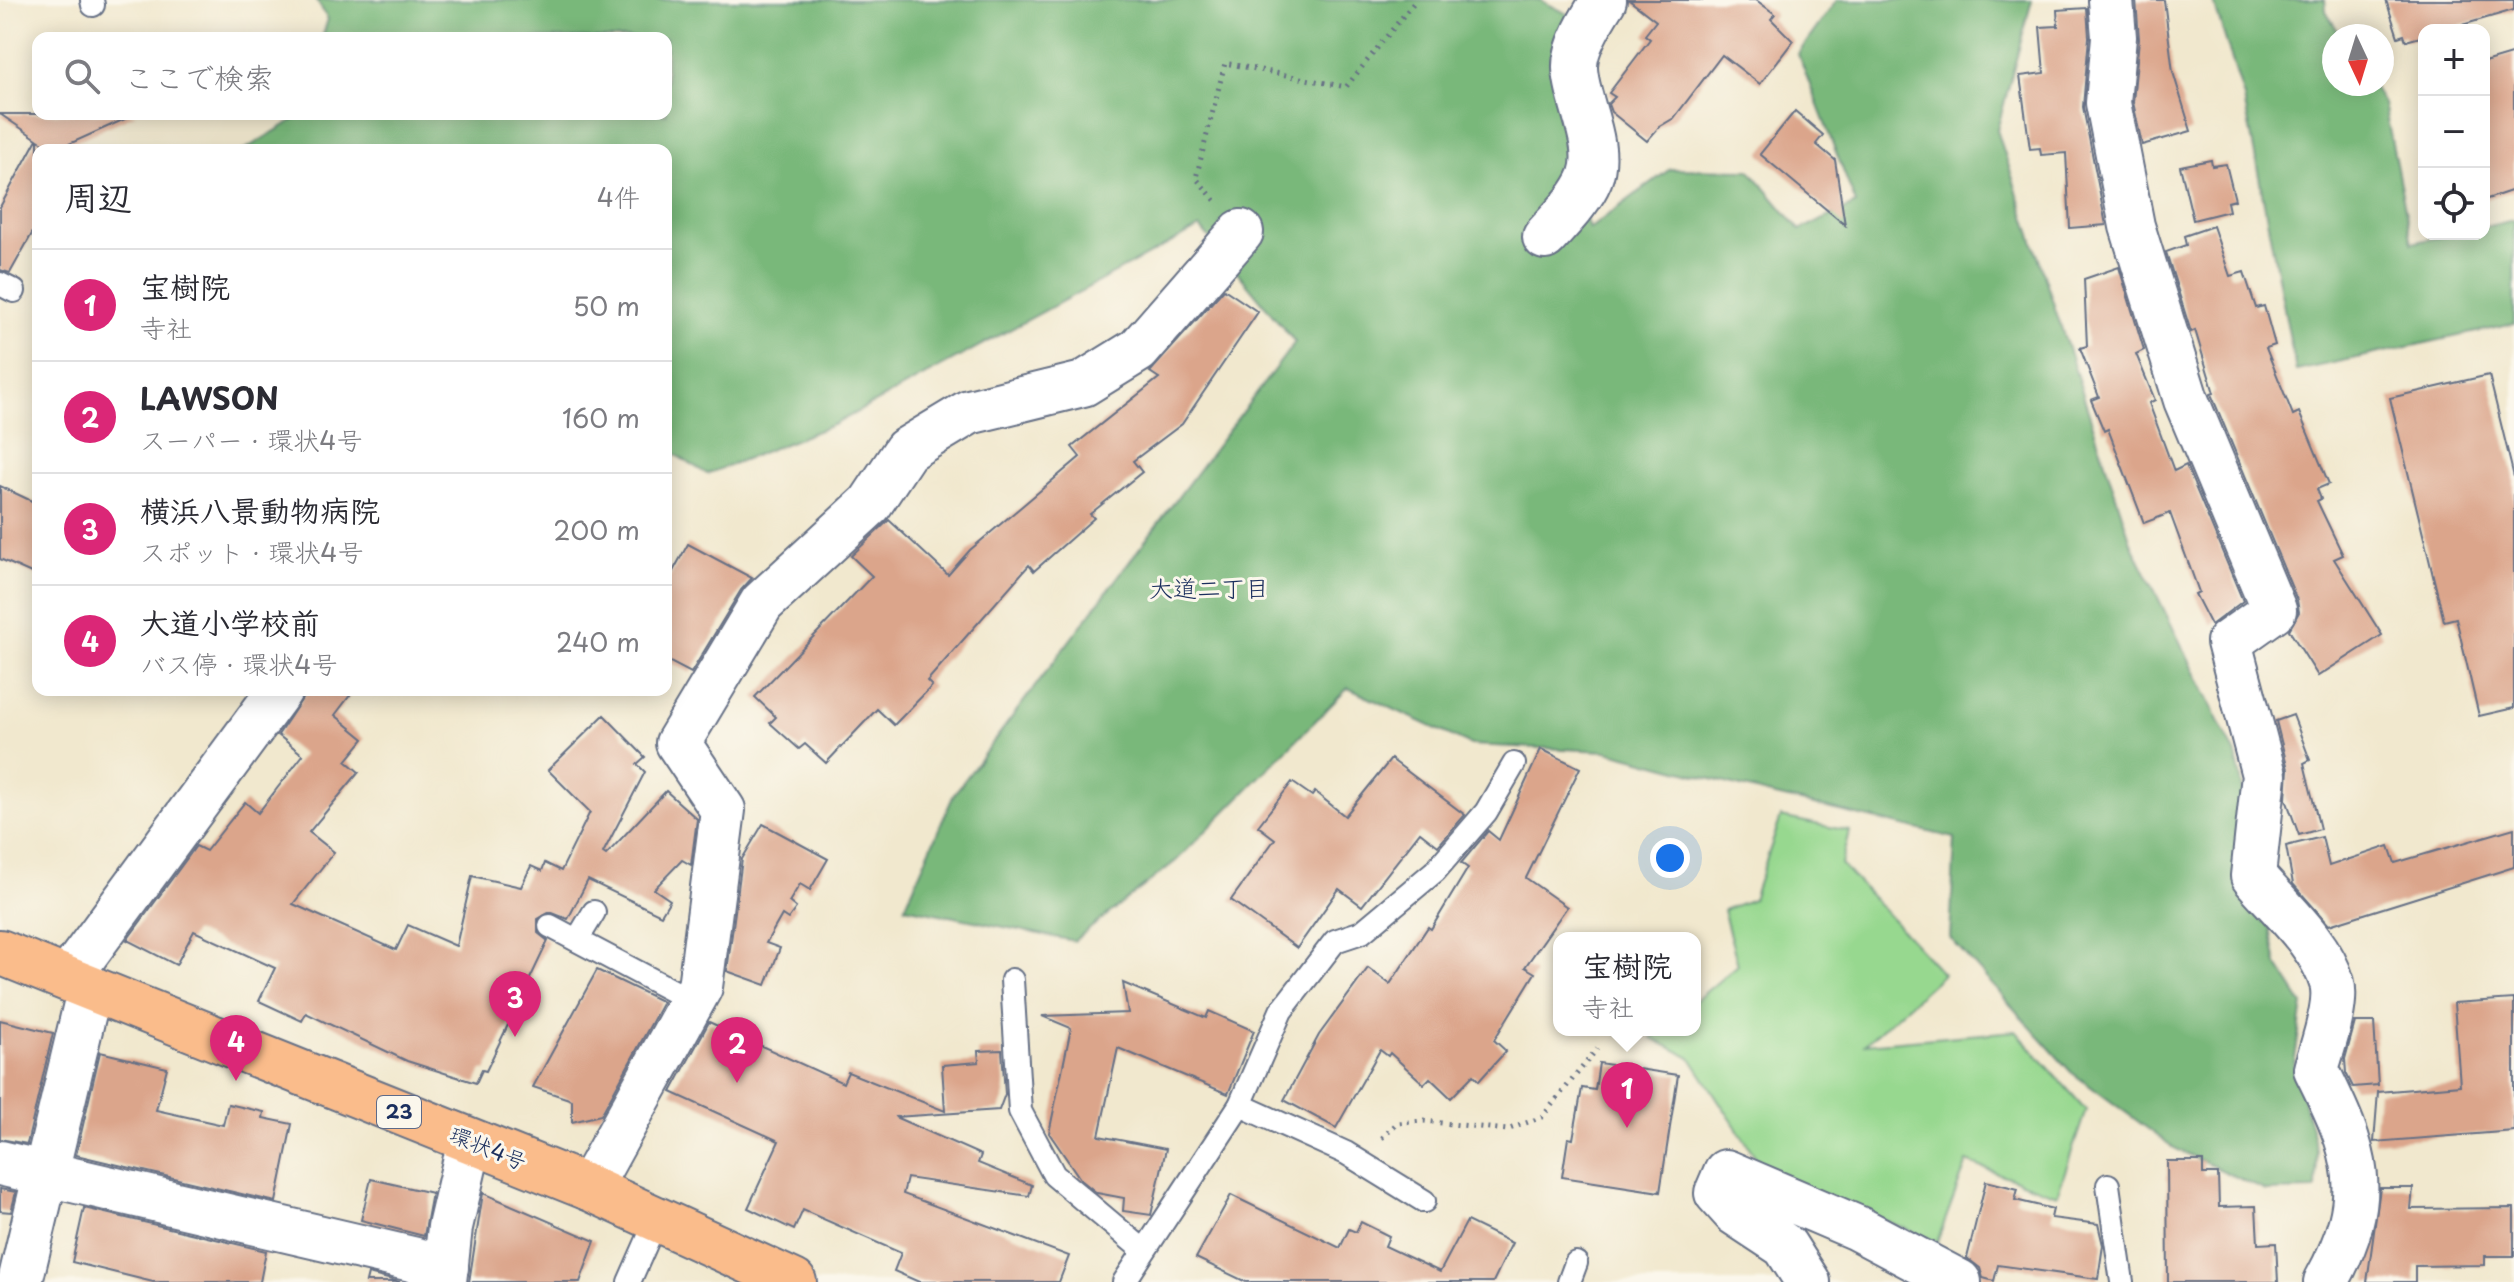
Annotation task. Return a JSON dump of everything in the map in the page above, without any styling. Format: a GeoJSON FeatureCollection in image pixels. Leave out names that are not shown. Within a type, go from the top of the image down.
{"type":"FeatureCollection","features":[{"type":"Feature","properties":{"kind":"main road","name":"環状4号"},"geometry":{"type":"LineString","coordinates":[[0,952],[589,1188],[794,1282]]}},
{"type":"Feature","properties":{"kind":"street"},"geometry":{"type":"LineString","coordinates":[[1545,237],[1581,195],[1591,176],[1592,153],[1574,65],[1592,19],[1604,0]]}},
{"type":"Feature","properties":{"kind":"street"},"geometry":{"type":"LineString","coordinates":[[2111,0],[2114,37],[2108,103],[2132,226],[2186,400],[2274,610],[2229,642],[2264,775],[2253,876],[2314,948],[2333,984],[2329,1020],[2316,1069],[2347,1132],[2358,1188],[2347,1244],[2326,1282]]}},
{"type":"Feature","properties":{"kind":"street"},"geometry":{"type":"LineString","coordinates":[[589,1188],[700,987],[723,810],[678,743],[762,603],[870,504],[906,450],[969,412],[1083,384],[1138,350],[1241,232]]}},
{"type":"Feature","properties":{"kind":"street"},"geometry":{"type":"LineString","coordinates":[[20,1282],[45,1174],[79,982],[276,696]]}},
{"type":"Feature","properties":{"kind":"street"},"geometry":{"type":"LineString","coordinates":[[0,1163],[445,1274],[450,1227],[470,1141]]}},
{"type":"Feature","properties":{"kind":"street"},"geometry":{"type":"LineString","coordinates":[[1808,1282],[1785,1246],[1735,1213],[1717,1193],[1726,1172],[1857,1228],[1959,1282]]}},
{"type":"Feature","properties":{"kind":"lane"},"geometry":{"type":"LineString","coordinates":[[1124,1282],[1240,1105],[1281,1011],[1335,941],[1362,932],[1435,871],[1486,812],[1514,764]]}},
{"type":"Feature","properties":{"kind":"lane"},"geometry":{"type":"LineString","coordinates":[[577,940],[594,912]]}},
{"type":"Feature","properties":{"kind":"lane"},"geometry":{"type":"LineString","coordinates":[[550,926],[692,1001]]}},
{"type":"Feature","properties":{"kind":"lane"},"geometry":{"type":"LineString","coordinates":[[1012,980],[1020,1111],[1054,1175],[1143,1250]]}},
{"type":"Feature","properties":{"kind":"lane"},"geometry":{"type":"LineString","coordinates":[[1240,1105],[1358,1161],[1424,1201]]}},
{"type":"Feature","properties":{"kind":"lane"},"geometry":{"type":"LineString","coordinates":[[2108,1185],[2122,1282]]}},
{"type":"Feature","properties":{"kind":"lane"},"geometry":{"type":"LineString","coordinates":[[629,1282],[656,1221]]}},
{"type":"Feature","properties":{"kind":"path"},"geometry":{"type":"LineString","coordinates":[[1241,232],[1196,178],[1225,63],[1346,87],[1416,0]]}},
{"type":"Feature","properties":{"kind":"path"},"geometry":{"type":"LineString","coordinates":[[1358,1161],[1397,1123],[1424,1121],[1507,1130],[1542,1117],[1597,1049]]}},
{"type":"Feature","properties":{"kind":"green space"},"geometry":{"type":"Polygon","coordinates":[[[316,0],[1540,0],[1572,16],[1567,159],[1589,229],[1670,169],[1750,170],[1800,230],[1856,204],[1798,54],[1837,0],[2032,0],[1997,130],[2132,545],[2236,755],[2277,964],[2303,1005],[2294,1065],[2317,1151],[2316,1190],[2266,1191],[2174,1148],[2071,1072],[1950,938],[1955,838],[1767,794],[1607,751],[1471,745],[1348,688],[1176,861],[1074,941],[905,907],[954,794],[1295,342],[1200,227],[835,424],[707,474],[672,453],[672,144],[254,144],[293,120],[672,120],[672,32],[324,32],[328,19],[316,0]]]}},
{"type":"Feature","properties":{"kind":"green space"},"geometry":{"type":"Polygon","coordinates":[[[2213,0],[2325,0],[2326,11],[2334,24],[2322,24],[2322,96],[2379,96],[2384,104],[2412,243],[2426,240],[2490,240],[2490,226],[2514,220],[2514,324],[2296,371],[2244,98],[2213,0]]]}},
{"type":"Feature","properties":{"kind":"green space"},"geometry":{"type":"Polygon","coordinates":[[[1781,817],[1849,831],[1841,864],[1943,974],[1865,1044],[2016,1031],[2086,1110],[2057,1195],[1967,1162],[1937,1242],[1764,1170],[1691,1058],[1652,1038],[1701,1036],[1701,996],[1738,965],[1723,910],[1753,899],[1781,817]]]}},
{"type":"Feature","properties":{"kind":"building"},"geometry":{"type":"Polygon","coordinates":[[[1629,0],[1756,0],[1775,14],[1771,19],[1793,41],[1760,84],[1722,55],[1674,118],[1659,127],[1647,141],[1611,112],[1608,104],[1615,97],[1609,93],[1650,39],[1645,35],[1656,21],[1629,0]]]}},
{"type":"Feature","properties":{"kind":"building"},"geometry":{"type":"Polygon","coordinates":[[[2136,0],[2164,0],[2173,72],[2191,131],[2142,145],[2133,102],[2139,39],[2136,0]]]}},
{"type":"Feature","properties":{"kind":"building"},"geometry":{"type":"Polygon","coordinates":[[[2386,0],[2514,0],[2514,10],[2466,24],[2418,24],[2418,38],[2406,41],[2404,35],[2398,37],[2386,0]]]}},
{"type":"Feature","properties":{"kind":"building"},"geometry":{"type":"Polygon","coordinates":[[[2087,8],[2089,37],[2083,107],[2106,225],[2070,228],[2066,153],[2041,155],[2040,148],[2030,149],[2020,76],[2044,73],[2040,27],[2058,26],[2057,10],[2087,8]]]}},
{"type":"Feature","properties":{"kind":"building"},"geometry":{"type":"Polygon","coordinates":[[[2514,53],[2514,190],[2490,198],[2490,96],[2490,60],[2514,53]]]}},
{"type":"Feature","properties":{"kind":"building"},"geometry":{"type":"Polygon","coordinates":[[[1795,111],[1823,135],[1816,144],[1835,160],[1845,225],[1760,154],[1795,111]]]}},
{"type":"Feature","properties":{"kind":"building"},"geometry":{"type":"Polygon","coordinates":[[[0,114],[32,114],[32,120],[123,120],[69,144],[45,144],[38,140],[38,144],[34,144],[37,139],[0,114]]]}},
{"type":"Feature","properties":{"kind":"building"},"geometry":{"type":"Polygon","coordinates":[[[32,148],[32,234],[10,273],[0,270],[0,207],[32,148]]]}},
{"type":"Feature","properties":{"kind":"building"},"geometry":{"type":"Polygon","coordinates":[[[2211,160],[2212,166],[2226,164],[2235,200],[2227,202],[2229,211],[2193,220],[2180,166],[2211,160]]]}},
{"type":"Feature","properties":{"kind":"building"},"geometry":{"type":"Polygon","coordinates":[[[2213,226],[2230,276],[2244,272],[2256,308],[2264,306],[2275,345],[2266,348],[2293,415],[2299,412],[2329,484],[2317,489],[2321,499],[2317,501],[2343,555],[2334,559],[2382,635],[2318,676],[2289,630],[2299,612],[2297,600],[2211,394],[2214,393],[2195,330],[2191,332],[2166,252],[2186,245],[2184,236],[2213,226]]]}},
{"type":"Feature","properties":{"kind":"building"},"geometry":{"type":"Polygon","coordinates":[[[2119,267],[2144,350],[2136,354],[2155,400],[2149,403],[2174,471],[2186,465],[2243,601],[2211,625],[2195,594],[2199,592],[2170,513],[2144,523],[2108,429],[2104,431],[2091,400],[2099,397],[2080,348],[2087,346],[2084,279],[2119,267]]]}},
{"type":"Feature","properties":{"kind":"building"},"geometry":{"type":"Polygon","coordinates":[[[1224,289],[1258,312],[1182,424],[1133,461],[1142,472],[1090,514],[1094,518],[1034,571],[1029,565],[927,681],[932,686],[894,725],[877,709],[826,763],[805,744],[799,749],[770,723],[776,717],[755,697],[872,576],[851,556],[889,520],[948,575],[970,550],[1080,457],[1072,447],[1159,378],[1150,372],[1224,289]]]}},
{"type":"Feature","properties":{"kind":"building"},"geometry":{"type":"Polygon","coordinates":[[[2489,375],[2514,477],[2514,708],[2479,716],[2456,618],[2444,621],[2390,398],[2489,375]]]}},
{"type":"Feature","properties":{"kind":"building"},"geometry":{"type":"Polygon","coordinates":[[[0,486],[32,501],[32,573],[0,559],[0,486]]]}},
{"type":"Feature","properties":{"kind":"building"},"geometry":{"type":"Polygon","coordinates":[[[688,544],[752,578],[741,590],[691,673],[672,663],[672,573],[688,544]]]}},
{"type":"Feature","properties":{"kind":"building"},"geometry":{"type":"Polygon","coordinates":[[[304,696],[349,696],[335,715],[364,739],[346,761],[359,772],[309,832],[334,852],[293,904],[396,950],[408,925],[456,946],[472,876],[521,887],[531,866],[542,871],[545,863],[561,871],[590,812],[548,770],[604,715],[645,757],[637,764],[645,772],[603,853],[606,855],[666,791],[697,819],[691,865],[682,860],[654,889],[670,900],[661,915],[588,880],[568,919],[550,912],[538,919],[538,933],[548,941],[486,1071],[482,1070],[476,1083],[407,1061],[306,1013],[302,1021],[259,1001],[275,968],[194,931],[176,965],[127,940],[196,846],[206,851],[245,802],[258,813],[303,755],[278,735],[304,696]]]}},
{"type":"Feature","properties":{"kind":"building"},"geometry":{"type":"Polygon","coordinates":[[[2293,715],[2310,760],[2304,763],[2320,829],[2299,835],[2286,799],[2288,769],[2276,721],[2293,715]]]}},
{"type":"Feature","properties":{"kind":"building"},"geometry":{"type":"Polygon","coordinates":[[[1541,749],[1580,768],[1526,878],[1567,907],[1525,967],[1535,973],[1494,1040],[1506,1051],[1479,1081],[1473,1075],[1451,1098],[1430,1078],[1424,1084],[1390,1053],[1388,1056],[1380,1050],[1336,1128],[1284,1100],[1319,1035],[1368,968],[1390,984],[1428,927],[1431,929],[1468,868],[1461,863],[1488,831],[1499,840],[1541,749]]]}},
{"type":"Feature","properties":{"kind":"building"},"geometry":{"type":"Polygon","coordinates":[[[1391,759],[1465,815],[1438,846],[1420,832],[1362,906],[1339,889],[1297,948],[1231,900],[1275,839],[1258,826],[1292,782],[1312,796],[1315,792],[1345,816],[1391,759]]]}},
{"type":"Feature","properties":{"kind":"building"},"geometry":{"type":"Polygon","coordinates":[[[763,824],[828,859],[810,890],[800,884],[789,902],[796,908],[788,919],[782,915],[766,943],[780,948],[766,985],[727,971],[742,859],[763,824]]]}},
{"type":"Feature","properties":{"kind":"building"},"geometry":{"type":"Polygon","coordinates":[[[2514,828],[2514,867],[2329,925],[2293,884],[2286,846],[2322,837],[2329,866],[2389,846],[2395,863],[2514,828]]]}},
{"type":"Feature","properties":{"kind":"building"},"geometry":{"type":"Polygon","coordinates":[[[597,970],[663,1002],[601,1115],[572,1122],[572,1100],[533,1087],[597,970]]]}},
{"type":"Feature","properties":{"kind":"building"},"geometry":{"type":"Polygon","coordinates":[[[1123,983],[1206,1018],[1209,1011],[1254,1031],[1228,1094],[1118,1048],[1099,1136],[1166,1149],[1151,1215],[1123,1211],[1124,1198],[1097,1193],[1081,1180],[1049,1133],[1071,1028],[1042,1016],[1128,1013],[1123,983]]]}},
{"type":"Feature","properties":{"kind":"building"},"geometry":{"type":"Polygon","coordinates":[[[2514,999],[2514,1131],[2374,1142],[2378,1092],[2460,1085],[2454,1003],[2514,999]]]}},
{"type":"Feature","properties":{"kind":"building"},"geometry":{"type":"Polygon","coordinates":[[[0,1020],[53,1033],[27,1144],[0,1139],[0,1020]]]}},
{"type":"Feature","properties":{"kind":"building"},"geometry":{"type":"Polygon","coordinates":[[[709,1022],[843,1083],[848,1072],[945,1111],[942,1065],[979,1062],[978,1051],[1002,1050],[1005,1094],[999,1110],[895,1117],[981,1155],[978,1163],[1032,1185],[1029,1196],[907,1178],[903,1194],[1069,1256],[1059,1282],[919,1282],[894,1271],[901,1253],[803,1210],[794,1230],[748,1208],[779,1141],[671,1092],[709,1022]]]}},
{"type":"Feature","properties":{"kind":"building"},"geometry":{"type":"Polygon","coordinates":[[[2355,1022],[2374,1022],[2378,1085],[2353,1087],[2346,1073],[2345,1059],[2355,1022]]]}},
{"type":"Feature","properties":{"kind":"building"},"geometry":{"type":"Polygon","coordinates":[[[100,1052],[167,1068],[156,1110],[223,1125],[228,1104],[264,1112],[263,1118],[292,1124],[276,1202],[76,1155],[100,1052]]]}},
{"type":"Feature","properties":{"kind":"building"},"geometry":{"type":"Polygon","coordinates":[[[1599,1063],[1678,1075],[1660,1192],[1562,1177],[1568,1138],[1573,1139],[1582,1088],[1595,1090],[1599,1063]]]}},
{"type":"Feature","properties":{"kind":"building"},"geometry":{"type":"Polygon","coordinates":[[[2167,1161],[2203,1161],[2203,1174],[2218,1174],[2219,1207],[2256,1206],[2258,1244],[2276,1243],[2278,1282],[2168,1282],[2167,1161]]]}},
{"type":"Feature","properties":{"kind":"building"},"geometry":{"type":"Polygon","coordinates":[[[371,1179],[432,1193],[424,1236],[361,1220],[371,1179]]]}},
{"type":"Feature","properties":{"kind":"building"},"geometry":{"type":"Polygon","coordinates":[[[1986,1181],[2018,1189],[2015,1200],[2053,1209],[2051,1218],[2098,1224],[2103,1245],[2098,1279],[1998,1265],[1994,1281],[1983,1278],[1980,1268],[1967,1258],[1986,1181]]]}},
{"type":"Feature","properties":{"kind":"building"},"geometry":{"type":"Polygon","coordinates":[[[2380,1188],[2413,1188],[2411,1209],[2514,1208],[2514,1256],[2485,1256],[2485,1265],[2415,1266],[2415,1282],[2367,1282],[2380,1188]]]}},
{"type":"Feature","properties":{"kind":"building"},"geometry":{"type":"Polygon","coordinates":[[[0,1189],[16,1192],[11,1212],[0,1211],[0,1189]]]}},
{"type":"Feature","properties":{"kind":"building"},"geometry":{"type":"Polygon","coordinates":[[[483,1193],[595,1241],[580,1282],[469,1282],[483,1193]]]}},
{"type":"Feature","properties":{"kind":"building"},"geometry":{"type":"Polygon","coordinates":[[[1231,1195],[1340,1248],[1349,1229],[1356,1232],[1361,1222],[1389,1236],[1385,1246],[1440,1272],[1467,1221],[1512,1243],[1493,1282],[1246,1282],[1196,1258],[1231,1195]]]}},
{"type":"Feature","properties":{"kind":"building"},"geometry":{"type":"Polygon","coordinates":[[[84,1208],[266,1251],[260,1282],[153,1282],[72,1262],[84,1208]]]}},
{"type":"Feature","properties":{"kind":"building"},"geometry":{"type":"Polygon","coordinates":[[[368,1274],[400,1282],[366,1282],[368,1274]]]}},
{"type":"Feature","properties":{"kind":"place","name":"横浜八景動物病院"},"geometry":{"type":"Point","coordinates":[515,1037]}},
{"type":"Feature","properties":{"kind":"place","name":"大道小学校前"},"geometry":{"type":"Point","coordinates":[236,1081]}},
{"type":"Feature","properties":{"kind":"place","name":"LAWSON"},"geometry":{"type":"Point","coordinates":[737,1083]}},
{"type":"Feature","properties":{"kind":"place","name":"宝樹院"},"geometry":{"type":"Point","coordinates":[1627,1128]}},
{"type":"Feature","properties":{"kind":"district","name":"大道二丁目"},"geometry":{"type":"Point","coordinates":[1209,589]}}]}
